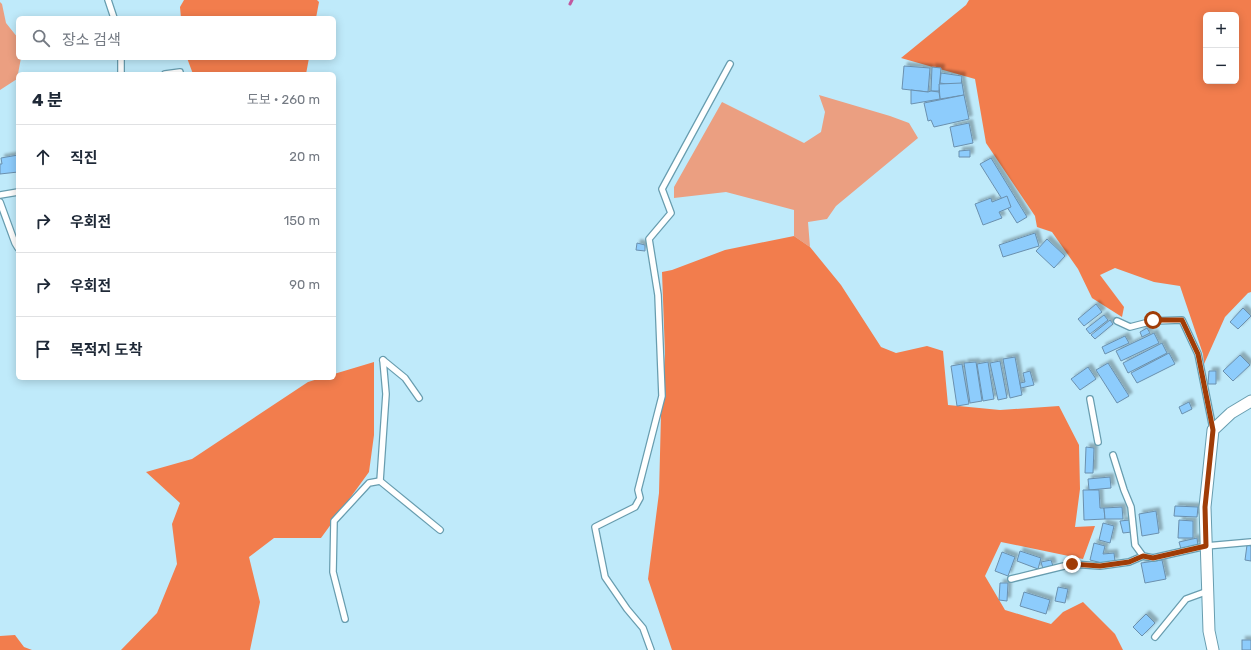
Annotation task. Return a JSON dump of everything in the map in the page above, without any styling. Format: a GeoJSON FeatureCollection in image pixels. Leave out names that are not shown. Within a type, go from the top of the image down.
{"type":"FeatureCollection","features":[{"type":"Feature","properties":{"kind":"street"},"geometry":{"type":"LineString","coordinates":[[1212,650],[1209,631],[1205,507],[1213,430],[1231,413],[1251,400]]}},
{"type":"Feature","properties":{"kind":"lane"},"geometry":{"type":"LineString","coordinates":[[108,0],[113,16]]}},
{"type":"Feature","properties":{"kind":"lane"},"geometry":{"type":"LineString","coordinates":[[121,60],[121,72]]}},
{"type":"Feature","properties":{"kind":"lane"},"geometry":{"type":"LineString","coordinates":[[650,650],[643,628],[627,609],[605,577],[595,527],[635,507],[640,498],[638,490],[662,396],[658,295],[649,239],[671,213],[662,189],[730,64]]}},
{"type":"Feature","properties":{"kind":"lane"},"geometry":{"type":"LineString","coordinates":[[0,194],[16,192]]}},
{"type":"Feature","properties":{"kind":"lane"},"geometry":{"type":"LineString","coordinates":[[0,202],[16,245]]}},
{"type":"Feature","properties":{"kind":"lane"},"geometry":{"type":"LineString","coordinates":[[1118,321],[1130,327],[1153,320],[1182,320],[1198,354],[1213,430]]}},
{"type":"Feature","properties":{"kind":"lane"},"geometry":{"type":"LineString","coordinates":[[380,481],[386,394],[383,360],[405,378],[419,398]]}},
{"type":"Feature","properties":{"kind":"lane"},"geometry":{"type":"LineString","coordinates":[[1090,399],[1098,442]]}},
{"type":"Feature","properties":{"kind":"lane"},"geometry":{"type":"LineString","coordinates":[[1113,455],[1124,490],[1132,507],[1135,545],[1143,556]]}},
{"type":"Feature","properties":{"kind":"lane"},"geometry":{"type":"LineString","coordinates":[[345,619],[333,572],[334,521],[369,483],[380,481],[440,530]]}},
{"type":"Feature","properties":{"kind":"lane"},"geometry":{"type":"LineString","coordinates":[[1011,579],[1072,564],[1100,566],[1129,562],[1143,556],[1153,558],[1206,546],[1251,542]]}},
{"type":"Feature","properties":{"kind":"lane"},"geometry":{"type":"LineString","coordinates":[[1155,637],[1186,599],[1208,592]]}},
{"type":"Feature","properties":{"kind":"shaded area"},"geometry":{"type":"Polygon","coordinates":[[[184,0],[317,0],[319,2],[316,16],[181,16],[180,7],[184,0]]]}},
{"type":"Feature","properties":{"kind":"shaded area"},"geometry":{"type":"Polygon","coordinates":[[[969,0],[1251,0],[1251,292],[1248,293],[1225,317],[1204,364],[1203,354],[1180,286],[1154,282],[1115,268],[1100,275],[1124,307],[1122,317],[1092,298],[1078,269],[1052,232],[1037,227],[1035,216],[986,143],[975,79],[901,58],[966,5],[969,0]]]}},
{"type":"Feature","properties":{"kind":"shaded area"},"geometry":{"type":"Polygon","coordinates":[[[0,2],[2,4],[6,23],[16,36],[16,60],[21,60],[18,72],[16,72],[16,80],[0,90],[0,2]]]}},
{"type":"Feature","properties":{"kind":"shaded area"},"geometry":{"type":"Polygon","coordinates":[[[188,60],[309,60],[306,72],[192,72],[188,60]]]}},
{"type":"Feature","properties":{"kind":"shaded area"},"geometry":{"type":"Polygon","coordinates":[[[819,95],[909,123],[918,138],[836,206],[827,219],[808,222],[810,247],[794,236],[794,210],[726,192],[674,198],[674,187],[722,102],[804,143],[821,132],[825,112],[819,95]]]}},
{"type":"Feature","properties":{"kind":"shaded area"},"geometry":{"type":"Polygon","coordinates":[[[794,236],[810,247],[841,285],[881,347],[896,353],[927,346],[943,351],[948,405],[1000,410],[1059,406],[1079,445],[1080,489],[1075,527],[1095,526],[1083,559],[1001,542],[985,576],[1005,610],[1051,624],[1063,612],[1083,602],[1115,634],[1123,650],[672,650],[648,579],[659,493],[661,415],[665,354],[662,272],[672,270],[725,250],[794,236]]]}},
{"type":"Feature","properties":{"kind":"shaded area"},"geometry":{"type":"Polygon","coordinates":[[[374,362],[374,435],[369,472],[321,538],[274,538],[249,557],[260,602],[250,650],[121,650],[157,613],[177,564],[172,524],[180,503],[146,472],[192,459],[308,382],[314,380],[336,380],[336,373],[374,362]]]}},
{"type":"Feature","properties":{"kind":"shaded area"},"geometry":{"type":"Polygon","coordinates":[[[15,635],[24,647],[32,650],[0,650],[0,636],[15,635]]]}},
{"type":"Feature","properties":{"kind":"building"},"geometry":{"type":"Polygon","coordinates":[[[904,66],[930,68],[928,92],[902,89],[904,66]]]}},
{"type":"Feature","properties":{"kind":"building"},"geometry":{"type":"Polygon","coordinates":[[[932,67],[941,68],[939,91],[931,91],[932,67]]]}},
{"type":"Feature","properties":{"kind":"building"},"geometry":{"type":"Polygon","coordinates":[[[941,73],[962,76],[961,86],[940,83],[941,73]]]}},
{"type":"Feature","properties":{"kind":"building"},"geometry":{"type":"Polygon","coordinates":[[[962,83],[964,95],[940,99],[939,84],[962,83]]]}},
{"type":"Feature","properties":{"kind":"building"},"geometry":{"type":"Polygon","coordinates":[[[911,90],[939,92],[940,99],[911,104],[911,90]]]}},
{"type":"Feature","properties":{"kind":"building"},"geometry":{"type":"Polygon","coordinates":[[[964,95],[969,119],[934,127],[931,120],[928,121],[924,103],[964,95]]]}},
{"type":"Feature","properties":{"kind":"building"},"geometry":{"type":"Polygon","coordinates":[[[969,123],[973,143],[954,147],[950,127],[969,123]]]}},
{"type":"Feature","properties":{"kind":"building"},"geometry":{"type":"Polygon","coordinates":[[[970,150],[970,157],[959,157],[959,151],[970,150]]]}},
{"type":"Feature","properties":{"kind":"building"},"geometry":{"type":"Polygon","coordinates":[[[16,155],[16,172],[0,174],[0,164],[2,164],[1,158],[16,155]]]}},
{"type":"Feature","properties":{"kind":"building"},"geometry":{"type":"Polygon","coordinates":[[[991,158],[1027,217],[1017,223],[980,164],[991,158]]]}},
{"type":"Feature","properties":{"kind":"building"},"geometry":{"type":"Polygon","coordinates":[[[1007,196],[1011,207],[999,212],[1002,218],[983,225],[975,204],[991,198],[992,202],[1007,196]]]}},
{"type":"Feature","properties":{"kind":"building"},"geometry":{"type":"Polygon","coordinates":[[[1035,233],[1039,246],[1003,257],[999,245],[1035,233]]]}},
{"type":"Feature","properties":{"kind":"building"},"geometry":{"type":"Polygon","coordinates":[[[1047,239],[1065,256],[1054,268],[1036,251],[1047,239]]]}},
{"type":"Feature","properties":{"kind":"building"},"geometry":{"type":"Polygon","coordinates":[[[637,243],[645,245],[645,251],[636,250],[637,243]]]}},
{"type":"Feature","properties":{"kind":"building"},"geometry":{"type":"Polygon","coordinates":[[[1096,304],[1102,312],[1084,326],[1078,319],[1096,304]]]}},
{"type":"Feature","properties":{"kind":"building"},"geometry":{"type":"Polygon","coordinates":[[[1243,308],[1251,316],[1238,329],[1230,322],[1243,308]]]}},
{"type":"Feature","properties":{"kind":"building"},"geometry":{"type":"Polygon","coordinates":[[[1104,315],[1108,320],[1090,334],[1086,329],[1104,315]]]}},
{"type":"Feature","properties":{"kind":"building"},"geometry":{"type":"Polygon","coordinates":[[[1110,320],[1113,324],[1095,339],[1091,335],[1110,320]]]}},
{"type":"Feature","properties":{"kind":"building"},"geometry":{"type":"Polygon","coordinates":[[[1147,328],[1150,333],[1142,337],[1140,332],[1147,328]]]}},
{"type":"Feature","properties":{"kind":"building"},"geometry":{"type":"Polygon","coordinates":[[[1154,333],[1159,343],[1121,361],[1116,351],[1154,333]]]}},
{"type":"Feature","properties":{"kind":"building"},"geometry":{"type":"Polygon","coordinates":[[[1125,336],[1129,343],[1105,354],[1102,347],[1125,336]]]}},
{"type":"Feature","properties":{"kind":"building"},"geometry":{"type":"Polygon","coordinates":[[[1162,343],[1167,353],[1128,373],[1123,363],[1162,343]]]}},
{"type":"Feature","properties":{"kind":"building"},"geometry":{"type":"Polygon","coordinates":[[[1169,353],[1175,364],[1137,383],[1131,373],[1169,353]]]}},
{"type":"Feature","properties":{"kind":"building"},"geometry":{"type":"Polygon","coordinates":[[[1240,355],[1250,365],[1233,381],[1223,371],[1240,355]]]}},
{"type":"Feature","properties":{"kind":"building"},"geometry":{"type":"Polygon","coordinates":[[[1015,357],[1022,395],[1010,398],[1003,359],[1015,357]]]}},
{"type":"Feature","properties":{"kind":"building"},"geometry":{"type":"Polygon","coordinates":[[[1000,361],[1007,398],[998,400],[990,363],[1000,361]]]}},
{"type":"Feature","properties":{"kind":"building"},"geometry":{"type":"Polygon","coordinates":[[[976,362],[982,401],[970,403],[964,363],[976,362]]]}},
{"type":"Feature","properties":{"kind":"building"},"geometry":{"type":"Polygon","coordinates":[[[988,362],[994,399],[983,401],[977,364],[988,362]]]}},
{"type":"Feature","properties":{"kind":"building"},"geometry":{"type":"Polygon","coordinates":[[[1108,363],[1129,396],[1117,403],[1096,370],[1108,363]]]}},
{"type":"Feature","properties":{"kind":"building"},"geometry":{"type":"Polygon","coordinates":[[[962,364],[969,404],[957,406],[951,366],[962,364]]]}},
{"type":"Feature","properties":{"kind":"building"},"geometry":{"type":"Polygon","coordinates":[[[1088,367],[1096,379],[1080,390],[1071,379],[1088,367]]]}},
{"type":"Feature","properties":{"kind":"building"},"geometry":{"type":"Polygon","coordinates":[[[1030,371],[1034,385],[1021,388],[1020,383],[1025,382],[1023,373],[1030,371]]]}},
{"type":"Feature","properties":{"kind":"building"},"geometry":{"type":"Polygon","coordinates":[[[1209,371],[1216,371],[1216,384],[1208,384],[1209,371]]]}},
{"type":"Feature","properties":{"kind":"building"},"geometry":{"type":"Polygon","coordinates":[[[1189,402],[1192,409],[1182,414],[1179,407],[1189,402]]]}},
{"type":"Feature","properties":{"kind":"building"},"geometry":{"type":"Polygon","coordinates":[[[1086,447],[1094,448],[1093,473],[1085,473],[1086,447]]]}},
{"type":"Feature","properties":{"kind":"building"},"geometry":{"type":"Polygon","coordinates":[[[1110,477],[1111,488],[1089,490],[1088,479],[1110,477]]]}},
{"type":"Feature","properties":{"kind":"building"},"geometry":{"type":"Polygon","coordinates":[[[1083,490],[1099,490],[1100,508],[1104,508],[1105,519],[1084,520],[1083,490]]]}},
{"type":"Feature","properties":{"kind":"building"},"geometry":{"type":"Polygon","coordinates":[[[1175,506],[1198,507],[1197,517],[1174,516],[1175,506]]]}},
{"type":"Feature","properties":{"kind":"building"},"geometry":{"type":"Polygon","coordinates":[[[1122,507],[1123,519],[1105,519],[1104,508],[1122,507]]]}},
{"type":"Feature","properties":{"kind":"building"},"geometry":{"type":"Polygon","coordinates":[[[1156,511],[1159,533],[1142,536],[1139,514],[1156,511]]]}},
{"type":"Feature","properties":{"kind":"building"},"geometry":{"type":"Polygon","coordinates":[[[1130,520],[1132,532],[1123,533],[1120,521],[1130,520]]]}},
{"type":"Feature","properties":{"kind":"building"},"geometry":{"type":"Polygon","coordinates":[[[1179,520],[1193,521],[1193,538],[1178,538],[1179,520]]]}},
{"type":"Feature","properties":{"kind":"building"},"geometry":{"type":"Polygon","coordinates":[[[1103,523],[1114,526],[1110,543],[1099,540],[1103,523]]]}},
{"type":"Feature","properties":{"kind":"building"},"geometry":{"type":"Polygon","coordinates":[[[1197,538],[1198,546],[1181,549],[1179,542],[1197,538]]]}},
{"type":"Feature","properties":{"kind":"building"},"geometry":{"type":"Polygon","coordinates":[[[1094,543],[1105,546],[1103,554],[1114,553],[1115,561],[1102,563],[1090,560],[1094,543]]]}},
{"type":"Feature","properties":{"kind":"building"},"geometry":{"type":"Polygon","coordinates":[[[1247,545],[1251,546],[1251,561],[1245,560],[1247,545]]]}},
{"type":"Feature","properties":{"kind":"building"},"geometry":{"type":"Polygon","coordinates":[[[1020,551],[1041,558],[1038,569],[1017,561],[1020,551]]]}},
{"type":"Feature","properties":{"kind":"building"},"geometry":{"type":"Polygon","coordinates":[[[1002,552],[1015,557],[1008,576],[995,571],[1002,552]]]}},
{"type":"Feature","properties":{"kind":"building"},"geometry":{"type":"Polygon","coordinates":[[[1051,560],[1053,566],[1043,569],[1041,562],[1051,560]]]}},
{"type":"Feature","properties":{"kind":"building"},"geometry":{"type":"Polygon","coordinates":[[[1162,560],[1166,579],[1145,583],[1141,563],[1162,560]]]}},
{"type":"Feature","properties":{"kind":"building"},"geometry":{"type":"Polygon","coordinates":[[[1000,583],[1008,583],[1007,601],[999,600],[1000,583]]]}},
{"type":"Feature","properties":{"kind":"building"},"geometry":{"type":"Polygon","coordinates":[[[1058,587],[1068,589],[1065,603],[1055,601],[1058,587]]]}},
{"type":"Feature","properties":{"kind":"building"},"geometry":{"type":"Polygon","coordinates":[[[1024,592],[1050,600],[1046,614],[1020,606],[1024,592]]]}},
{"type":"Feature","properties":{"kind":"building"},"geometry":{"type":"Polygon","coordinates":[[[1146,614],[1155,623],[1142,636],[1133,627],[1146,614]]]}},
{"type":"Feature","properties":{"kind":"building"},"geometry":{"type":"Polygon","coordinates":[[[1242,640],[1251,640],[1251,650],[1242,650],[1242,640]]]}},
{"type":"Feature","properties":{"kind":"waterway"},"geometry":{"type":"LineString","coordinates":[[570,4],[572,0]]}},
{"type":"Feature","properties":{"kind":"route"},"geometry":{"type":"LineString","coordinates":[[1072,564],[1100,566],[1129,562],[1143,556],[1153,558],[1206,546],[1205,507],[1213,430],[1198,354],[1182,320],[1153,320]]}}]}
